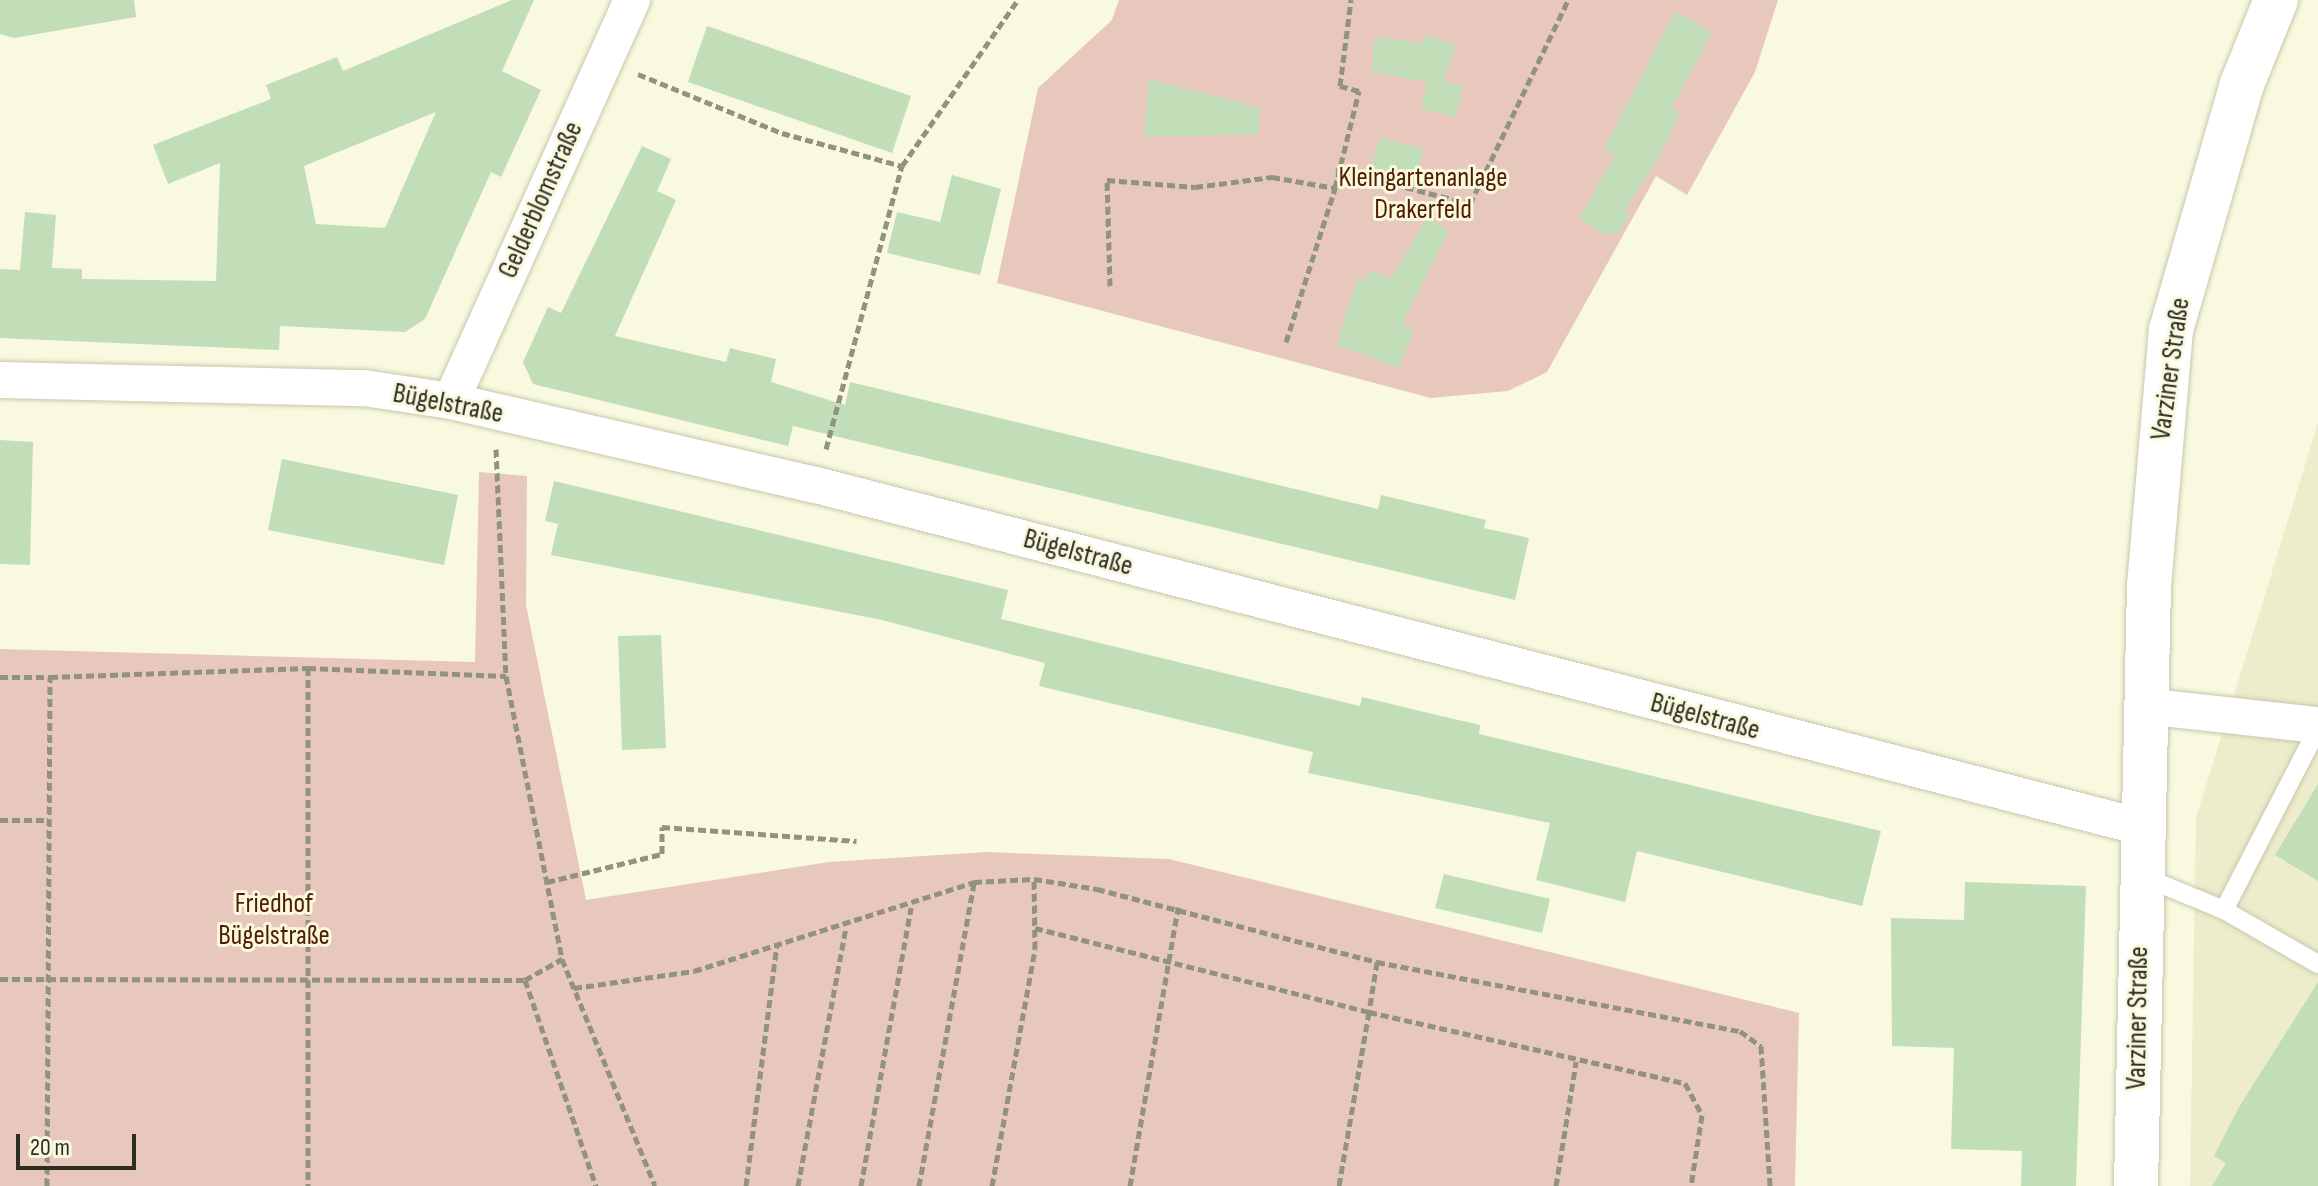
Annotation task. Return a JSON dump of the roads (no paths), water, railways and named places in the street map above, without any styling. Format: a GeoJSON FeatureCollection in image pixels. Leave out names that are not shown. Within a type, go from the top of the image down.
{"type":"FeatureCollection","features":[{"type":"Feature","properties":{"kind":"street","name":"Gelderblomstraße"},"geometry":{"type":"LineString","coordinates":[[451,401],[632,0]]}},
{"type":"Feature","properties":{"kind":"street","name":"Varziner Straße"},"geometry":{"type":"LineString","coordinates":[[2136,1186],[2145,706],[2171,330],[2242,84],[2276,0]]}},
{"type":"Feature","properties":{"kind":"street","name":"Bügelstraße"},"geometry":{"type":"LineString","coordinates":[[0,380],[364,388],[451,401],[816,485],[2141,827]]}},
{"type":"Feature","properties":{"kind":"street"},"geometry":{"type":"LineString","coordinates":[[2145,706],[2317,727]]}},
{"type":"Feature","properties":{"kind":"lane"},"geometry":{"type":"LineString","coordinates":[[2224,910],[2317,727]]}},
{"type":"Feature","properties":{"kind":"lane"},"geometry":{"type":"LineString","coordinates":[[2141,876],[2224,910],[2318,964]]}},
{"type":"Feature","properties":{"kind":"park label","name":"Kleingartenanlage Drakerfeld"},"geometry":{"type":"Point","coordinates":[1423,194]}},
{"type":"Feature","properties":{"kind":"park label","name":"Friedhof Bügelstraße"},"geometry":{"type":"Point","coordinates":[274,920]}}]}
